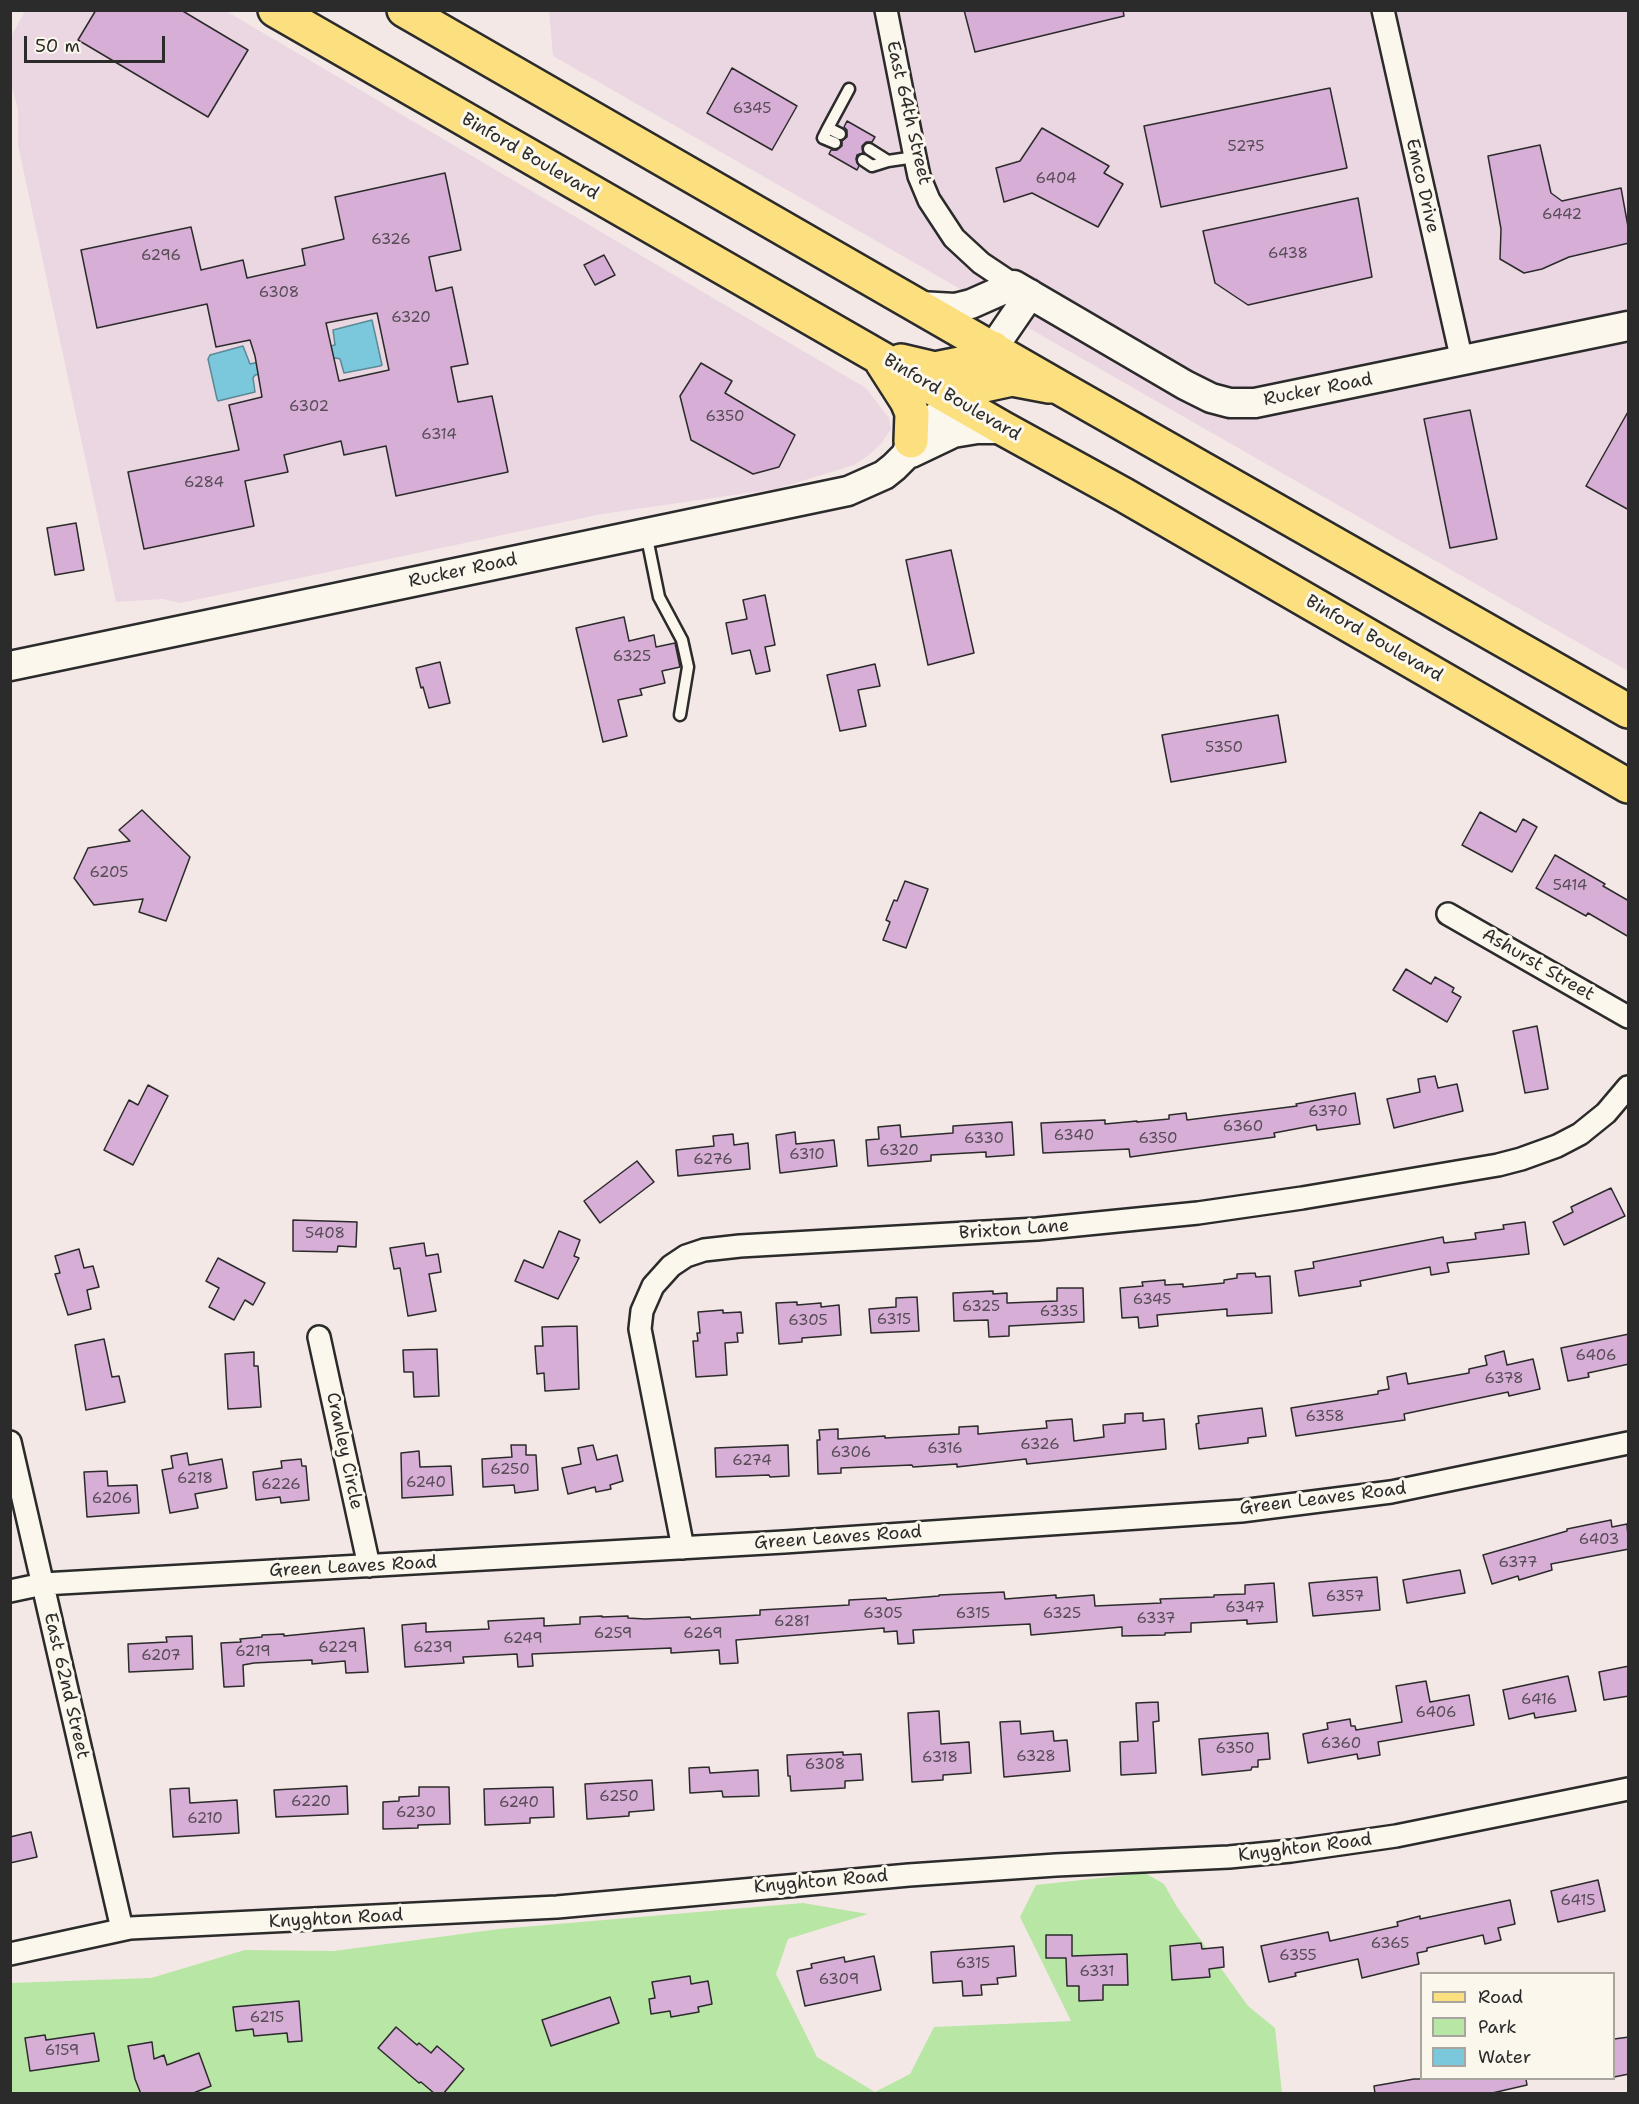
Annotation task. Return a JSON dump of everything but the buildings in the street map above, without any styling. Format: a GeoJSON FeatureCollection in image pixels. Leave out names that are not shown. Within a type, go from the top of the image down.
{"type":"FeatureCollection","features":[{"type":"Feature","properties":{"kind":"main road","name":"Binford Boulevard"},"geometry":{"type":"LineString","coordinates":[[275,10],[1629,786]]}},
{"type":"Feature","properties":{"kind":"main road"},"geometry":{"type":"LineString","coordinates":[[404,10],[1062,389],[1629,711]]}},
{"type":"Feature","properties":{"kind":"main road"},"geometry":{"type":"LineString","coordinates":[[878,355],[935,369],[965,363],[993,348]]}},
{"type":"Feature","properties":{"kind":"main road"},"geometry":{"type":"LineString","coordinates":[[878,355],[912,413],[909,448]]}},
{"type":"Feature","properties":{"kind":"main road"},"geometry":{"type":"LineString","coordinates":[[954,400],[984,386],[1012,379],[1062,389]]}},
{"type":"Feature","properties":{"kind":"street","name":"East 64th Street"},"geometry":{"type":"LineString","coordinates":[[886,10],[915,158],[926,193],[947,230],[981,263],[1022,289]]}},
{"type":"Feature","properties":{"kind":"street","name":"Emco Drive"},"geometry":{"type":"LineString","coordinates":[[1383,10],[1462,361]]}},
{"type":"Feature","properties":{"kind":"street"},"geometry":{"type":"LineString","coordinates":[[919,306],[955,308],[1022,289]]}},
{"type":"Feature","properties":{"kind":"street"},"geometry":{"type":"LineString","coordinates":[[993,348],[1022,289]]}},
{"type":"Feature","properties":{"kind":"street","name":"Rucker Road"},"geometry":{"type":"LineString","coordinates":[[1022,289],[1185,385],[1211,398],[1230,403],[1255,403],[1629,326]]}},
{"type":"Feature","properties":{"kind":"street","name":"Rucker Road"},"geometry":{"type":"LineString","coordinates":[[10,666],[848,490],[884,475],[954,400]]}},
{"type":"Feature","properties":{"kind":"street","name":"Rucker Road"},"geometry":{"type":"LineString","coordinates":[[909,448],[921,450],[953,433],[977,429],[1004,429]]}},
{"type":"Feature","properties":{"kind":"street","name":"Ashurst Street"},"geometry":{"type":"LineString","coordinates":[[1448,914],[1629,1017]]}},
{"type":"Feature","properties":{"kind":"street","name":"Brixton Lane"},"geometry":{"type":"LineString","coordinates":[[683,1548],[640,1329],[642,1311],[653,1286],[671,1266],[686,1256],[712,1249],[752,1245],[1037,1229],[1177,1215],[1302,1198],[1498,1165],[1557,1146],[1580,1134],[1606,1113],[1629,1087]]}},
{"type":"Feature","properties":{"kind":"street","name":"Cranley Circle"},"geometry":{"type":"LineString","coordinates":[[319,1337],[369,1566]]}},
{"type":"Feature","properties":{"kind":"street","name":"East 62nd Street"},"geometry":{"type":"LineString","coordinates":[[10,1442],[122,1929]]}},
{"type":"Feature","properties":{"kind":"street","name":"Green Leaves Road"},"geometry":{"type":"LineString","coordinates":[[10,1591],[43,1584],[683,1548],[1294,1505],[1418,1487],[1629,1443]]}},
{"type":"Feature","properties":{"kind":"street","name":"Knyghton Road"},"geometry":{"type":"LineString","coordinates":[[10,1954],[122,1929],[539,1909],[920,1874],[1256,1855],[1378,1839],[1629,1789]]}},
{"type":"Feature","properties":{"kind":"lane"},"geometry":{"type":"LineString","coordinates":[[837,139],[828,128],[849,90]]}},
{"type":"Feature","properties":{"kind":"lane"},"geometry":{"type":"LineString","coordinates":[[869,149],[888,161]]}},
{"type":"Feature","properties":{"kind":"lane"},"geometry":{"type":"LineString","coordinates":[[863,160],[872,166],[888,161],[915,158]]}},
{"type":"Feature","properties":{"kind":"lane"},"geometry":{"type":"LineString","coordinates":[[646,532],[659,597],[682,640],[688,667],[680,715]]}},
{"type":"Feature","properties":{"kind":"shaded area"},"geometry":{"type":"Polygon","coordinates":[[[25,11],[226,11],[866,388],[889,418],[891,429],[881,444],[854,465],[776,489],[602,514],[181,603],[163,599],[116,602],[18,145],[18,109],[11,84],[11,37],[25,11]]]}},
{"type":"Feature","properties":{"kind":"shaded area"},"geometry":{"type":"Polygon","coordinates":[[[549,11],[1628,11],[1628,671],[553,56],[549,11]]]}},
{"type":"Feature","properties":{"kind":"green space"},"geometry":{"type":"Polygon","coordinates":[[[1145,1873],[1164,1884],[1177,1907],[1248,2006],[1275,2028],[1282,2093],[11,2093],[10,1983],[151,1978],[245,1950],[334,1951],[499,1929],[803,1903],[868,1914],[788,1939],[776,1974],[817,2057],[875,2092],[910,2074],[934,2027],[1071,2021],[1020,1917],[1036,1885],[1145,1873]]]}},
{"type":"Feature","properties":{"kind":"water"},"geometry":{"type":"Polygon","coordinates":[[[372,320],[382,365],[344,373],[340,359],[336,358],[255,375],[253,378],[255,392],[218,401],[208,359],[210,355],[243,346],[250,364],[335,345],[333,330],[372,320]]]}}]}
